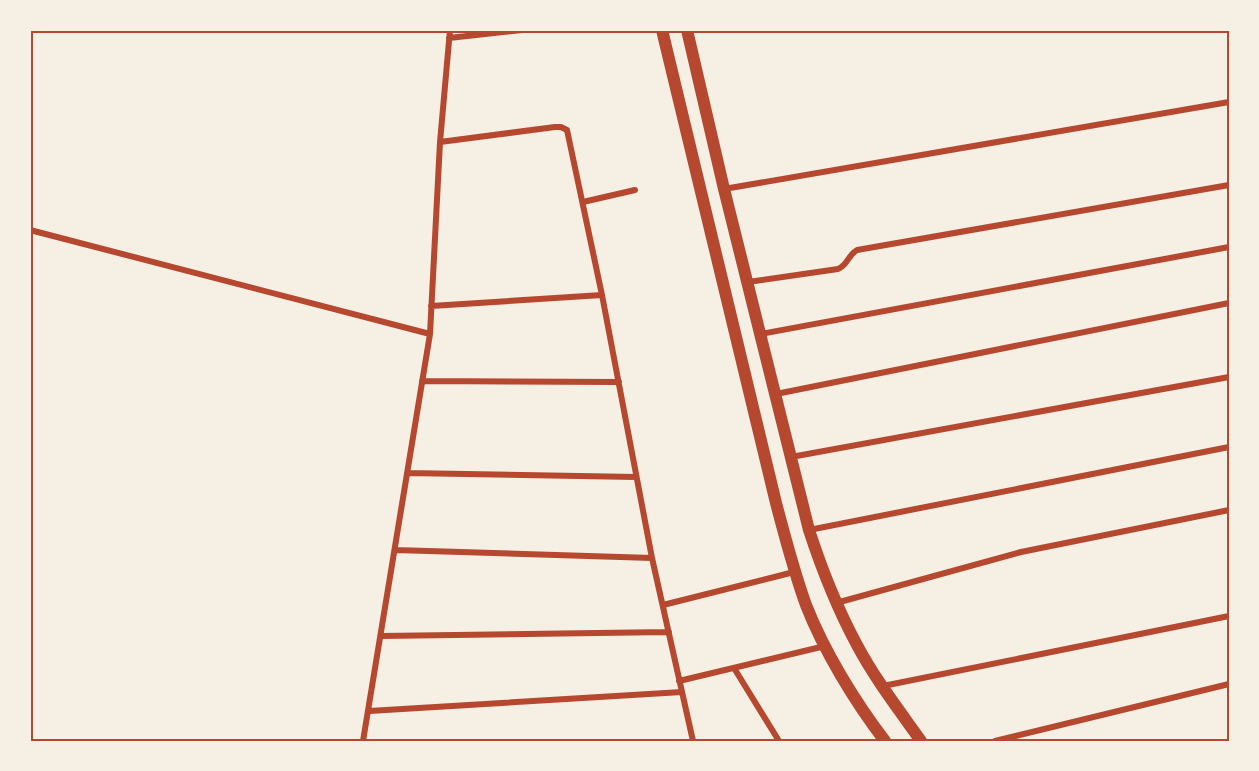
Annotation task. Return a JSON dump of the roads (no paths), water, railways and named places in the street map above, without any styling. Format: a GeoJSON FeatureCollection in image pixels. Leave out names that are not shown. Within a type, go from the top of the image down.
{"type":"FeatureCollection","features":[{"type":"Feature","properties":{"kind":"main road"},"geometry":{"type":"LineString","coordinates":[[662,30],[794,572],[825,646],[885,741]]}},
{"type":"Feature","properties":{"kind":"main road"},"geometry":{"type":"LineString","coordinates":[[687,30],[790,457],[821,567],[858,646],[883,687],[921,741]]}},
{"type":"Feature","properties":{"kind":"street"},"geometry":{"type":"LineString","coordinates":[[363,741],[430,334],[440,142],[450,30]]}},
{"type":"Feature","properties":{"kind":"street"},"geometry":{"type":"LineString","coordinates":[[449,39],[522,30]]}},
{"type":"Feature","properties":{"kind":"street"},"geometry":{"type":"LineString","coordinates":[[724,189],[1229,102]]}},
{"type":"Feature","properties":{"kind":"street"},"geometry":{"type":"LineString","coordinates":[[440,142],[561,127],[567,130],[602,295],[652,558],[693,741]]}},
{"type":"Feature","properties":{"kind":"street"},"geometry":{"type":"LineString","coordinates":[[748,282],[838,269],[845,265],[849,257],[857,250],[1229,185]]}},
{"type":"Feature","properties":{"kind":"street"},"geometry":{"type":"LineString","coordinates":[[583,201],[635,190]]}},
{"type":"Feature","properties":{"kind":"street"},"geometry":{"type":"LineString","coordinates":[[30,230],[430,334]]}},
{"type":"Feature","properties":{"kind":"street"},"geometry":{"type":"LineString","coordinates":[[760,335],[1229,247]]}},
{"type":"Feature","properties":{"kind":"street"},"geometry":{"type":"LineString","coordinates":[[431,306],[602,295]]}},
{"type":"Feature","properties":{"kind":"street"},"geometry":{"type":"LineString","coordinates":[[775,394],[1229,303]]}},
{"type":"Feature","properties":{"kind":"street"},"geometry":{"type":"LineString","coordinates":[[790,457],[1229,377]]}},
{"type":"Feature","properties":{"kind":"street"},"geometry":{"type":"LineString","coordinates":[[422,381],[619,382]]}},
{"type":"Feature","properties":{"kind":"street"},"geometry":{"type":"LineString","coordinates":[[809,530],[1229,447]]}},
{"type":"Feature","properties":{"kind":"street"},"geometry":{"type":"LineString","coordinates":[[407,473],[636,477]]}},
{"type":"Feature","properties":{"kind":"street"},"geometry":{"type":"LineString","coordinates":[[836,603],[1021,552],[1229,510]]}},
{"type":"Feature","properties":{"kind":"street"},"geometry":{"type":"LineString","coordinates":[[395,550],[652,558]]}},
{"type":"Feature","properties":{"kind":"street"},"geometry":{"type":"LineString","coordinates":[[663,605],[794,572]]}},
{"type":"Feature","properties":{"kind":"street"},"geometry":{"type":"LineString","coordinates":[[883,687],[1229,616]]}},
{"type":"Feature","properties":{"kind":"street"},"geometry":{"type":"LineString","coordinates":[[381,636],[669,632]]}},
{"type":"Feature","properties":{"kind":"street"},"geometry":{"type":"LineString","coordinates":[[680,681],[825,646]]}},
{"type":"Feature","properties":{"kind":"street"},"geometry":{"type":"LineString","coordinates":[[734,668],[779,741]]}},
{"type":"Feature","properties":{"kind":"street"},"geometry":{"type":"LineString","coordinates":[[995,741],[1229,684]]}},
{"type":"Feature","properties":{"kind":"street"},"geometry":{"type":"LineString","coordinates":[[369,711],[682,692]]}}]}
